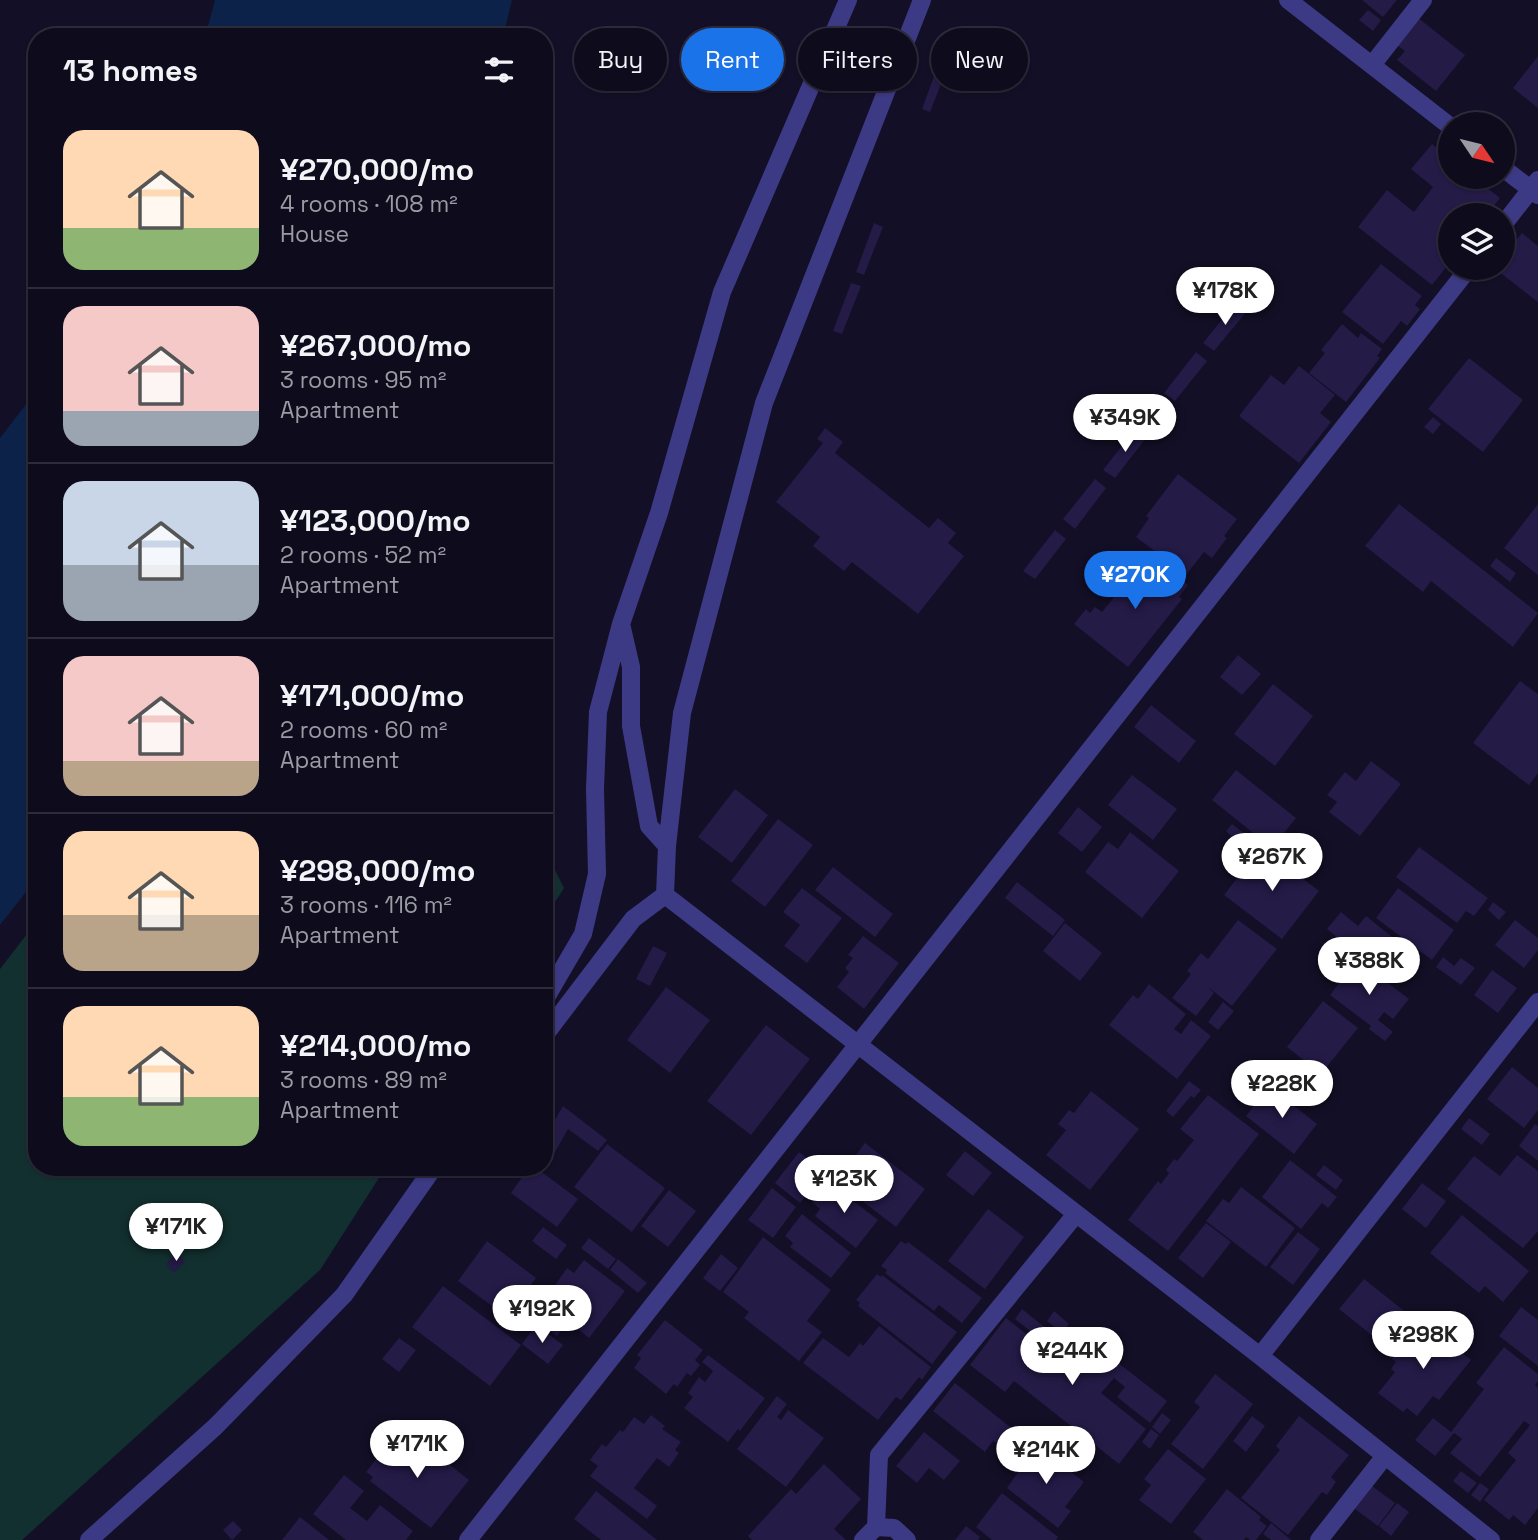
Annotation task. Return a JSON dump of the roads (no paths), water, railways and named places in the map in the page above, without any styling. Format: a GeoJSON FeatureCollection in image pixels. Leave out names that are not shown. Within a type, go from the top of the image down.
{"type":"FeatureCollection","features":[{"type":"Feature","properties":{"kind":"street"},"geometry":{"type":"LineString","coordinates":[[553,986],[583,934],[597,874],[594,789],[598,712],[621,624],[659,513],[722,292],[848,0]]}},
{"type":"Feature","properties":{"kind":"street"},"geometry":{"type":"LineString","coordinates":[[665,895],[667,846],[682,713],[764,403],[922,0]]}},
{"type":"Feature","properties":{"kind":"street"},"geometry":{"type":"LineString","coordinates":[[1288,0],[1438,117]]}},
{"type":"Feature","properties":{"kind":"street"},"geometry":{"type":"LineString","coordinates":[[1371,65],[1423,0]]}},
{"type":"Feature","properties":{"kind":"street"},"geometry":{"type":"LineString","coordinates":[[1515,212],[1536,189],[1516,176]]}},
{"type":"Feature","properties":{"kind":"street"},"geometry":{"type":"LineString","coordinates":[[468,1540],[1460,280]]}},
{"type":"Feature","properties":{"kind":"street"},"geometry":{"type":"LineString","coordinates":[[621,624],[631,667],[631,726],[649,826],[667,846]]}},
{"type":"Feature","properties":{"kind":"street"},"geometry":{"type":"LineString","coordinates":[[665,895],[1260,1356],[1491,1540]]}},
{"type":"Feature","properties":{"kind":"street"},"geometry":{"type":"LineString","coordinates":[[553,1024],[633,919],[665,895]]}},
{"type":"Feature","properties":{"kind":"street"},"geometry":{"type":"LineString","coordinates":[[1260,1356],[1538,1002]]}},
{"type":"Feature","properties":{"kind":"street"},"geometry":{"type":"LineString","coordinates":[[89,1540],[215,1427],[344,1295],[428,1176]]}},
{"type":"Feature","properties":{"kind":"street"},"geometry":{"type":"LineString","coordinates":[[907,1540],[894,1528],[869,1533],[879,1455],[1076,1214]]}},
{"type":"Feature","properties":{"kind":"street"},"geometry":{"type":"LineString","coordinates":[[1319,1540],[1385,1455]]}},
{"type":"Feature","properties":{"kind":"water"},"geometry":{"type":"Polygon","coordinates":[[[215,0],[512,0],[505,28],[207,28],[215,0]]]}},
{"type":"Feature","properties":{"kind":"water"},"geometry":{"type":"Polygon","coordinates":[[[28,402],[28,889],[0,925],[0,438],[28,402]]]}}]}
